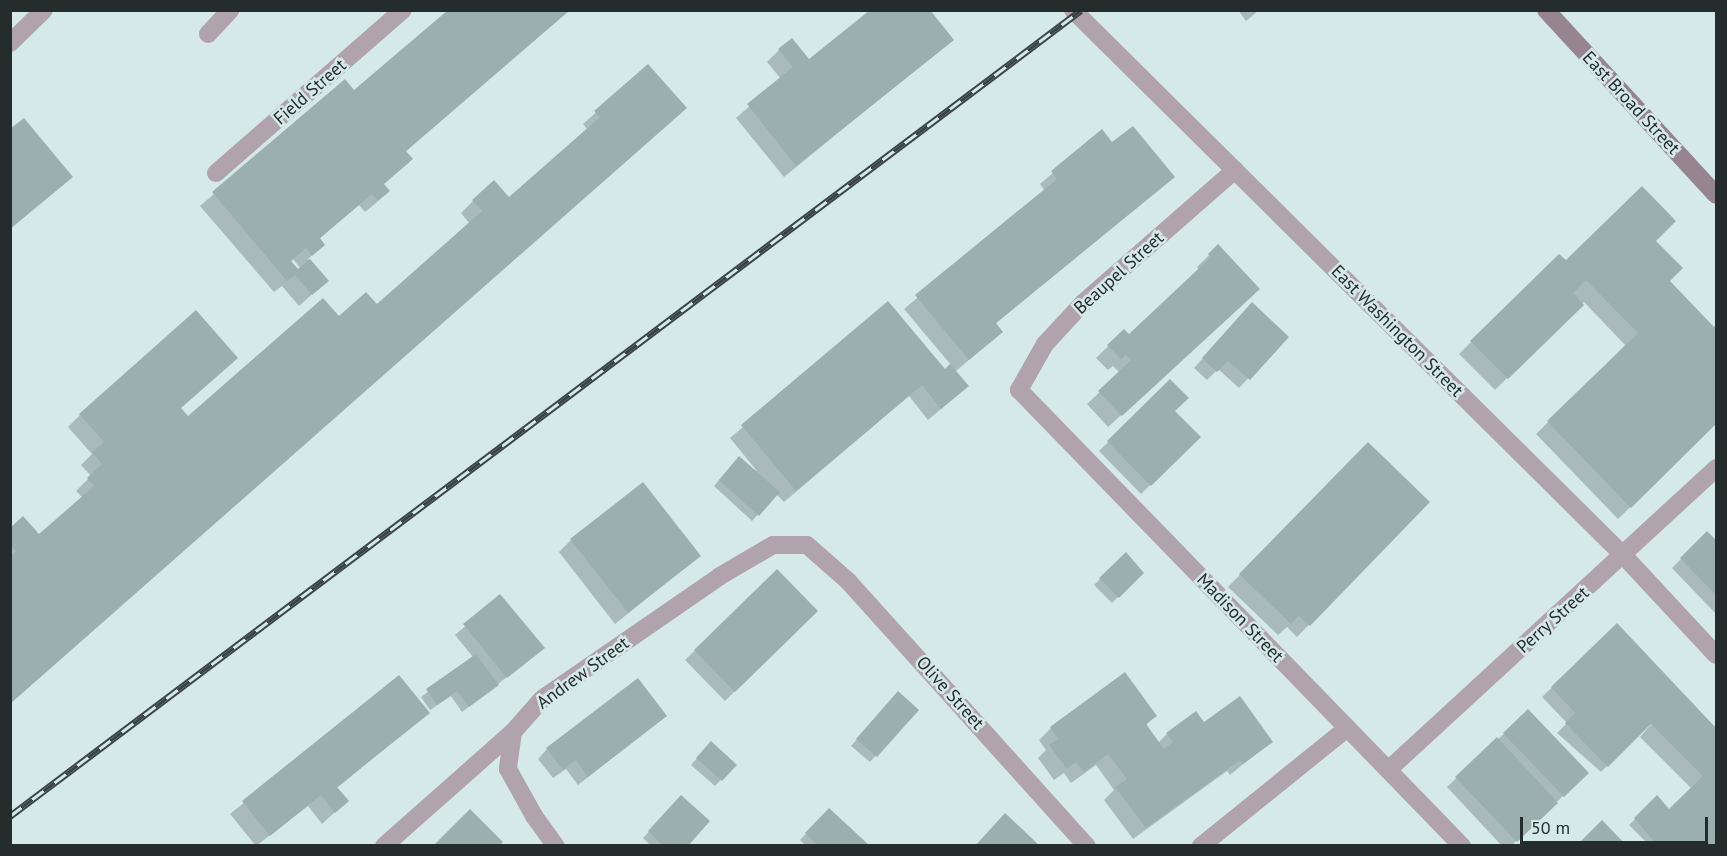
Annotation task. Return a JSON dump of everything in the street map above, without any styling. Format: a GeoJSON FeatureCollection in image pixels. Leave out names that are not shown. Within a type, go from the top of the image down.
{"type":"FeatureCollection","features":[{"type":"Feature","properties":{"kind":"street"},"geometry":{"type":"LineString","coordinates":[[10,43],[44,10]]}},
{"type":"Feature","properties":{"kind":"street"},"geometry":{"type":"LineString","coordinates":[[208,34],[230,10]]}},
{"type":"Feature","properties":{"kind":"street","name":"Field Street"},"geometry":{"type":"LineString","coordinates":[[216,172],[403,10]]}},
{"type":"Feature","properties":{"kind":"street","name":"East Washington Street"},"geometry":{"type":"LineString","coordinates":[[1074,10],[1624,556],[1716,655]]}},
{"type":"Feature","properties":{"kind":"street","name":"East Broad Street"},"geometry":{"type":"LineString","coordinates":[[1546,10],[1716,195]]}},
{"type":"Feature","properties":{"kind":"street","name":"Beaupel Street"},"geometry":{"type":"LineString","coordinates":[[1019,390],[1046,344],[1083,303],[1235,170]]}},
{"type":"Feature","properties":{"kind":"street","name":"Madison Street"},"geometry":{"type":"LineString","coordinates":[[1019,390],[1462,846]]}},
{"type":"Feature","properties":{"kind":"street","name":"Perry Street"},"geometry":{"type":"LineString","coordinates":[[1388,770],[1624,556],[1716,468]]}},
{"type":"Feature","properties":{"kind":"street","name":"Andrew Street"},"geometry":{"type":"LineString","coordinates":[[384,846],[513,732],[542,699],[720,576],[773,545],[807,545]]}},
{"type":"Feature","properties":{"kind":"street","name":"Olive Street"},"geometry":{"type":"LineString","coordinates":[[807,545],[848,581],[1088,846]]}},
{"type":"Feature","properties":{"kind":"street"},"geometry":{"type":"LineString","coordinates":[[1201,846],[1347,728]]}},
{"type":"Feature","properties":{"kind":"street"},"geometry":{"type":"LineString","coordinates":[[513,732],[508,769],[534,816],[556,846]]}},
{"type":"Feature","properties":{"kind":"building"},"geometry":{"type":"Polygon","coordinates":[[[448,10],[570,10],[406,151],[413,159],[384,184],[390,191],[378,201],[372,194],[320,238],[325,245],[312,256],[306,248],[291,261],[298,269],[310,259],[329,281],[312,295],[295,275],[287,281],[212,192],[345,79],[354,90],[448,10]]]}},
{"type":"Feature","properties":{"kind":"building"},"geometry":{"type":"Polygon","coordinates":[[[870,10],[930,10],[954,40],[796,166],[747,104],[793,67],[778,49],[792,38],[809,59],[870,10]]]}},
{"type":"Feature","properties":{"kind":"building"},"geometry":{"type":"Polygon","coordinates":[[[648,64],[687,108],[10,704],[10,556],[16,551],[10,545],[10,528],[23,516],[39,534],[94,486],[87,478],[102,464],[92,452],[104,442],[79,414],[196,310],[238,358],[181,408],[188,416],[323,298],[339,316],[366,292],[377,304],[482,211],[472,200],[494,180],[509,197],[600,117],[594,111],[648,64]]]}},
{"type":"Feature","properties":{"kind":"building"},"geometry":{"type":"Polygon","coordinates":[[[24,118],[73,177],[10,229],[10,129],[24,118]]]}},
{"type":"Feature","properties":{"kind":"building"},"geometry":{"type":"Polygon","coordinates":[[[1133,126],[1175,177],[996,323],[1003,332],[969,360],[915,295],[1057,179],[1051,171],[1102,129],[1112,142],[1133,126]]]}},
{"type":"Feature","properties":{"kind":"building"},"geometry":{"type":"Polygon","coordinates":[[[1642,186],[1676,221],[1656,241],[1683,268],[1670,281],[1714,327],[1716,324],[1716,424],[1631,508],[1547,421],[1638,333],[1586,280],[1573,293],[1584,305],[1508,379],[1470,341],[1559,254],[1566,260],[1642,186]]]}},
{"type":"Feature","properties":{"kind":"building"},"geometry":{"type":"Polygon","coordinates":[[[1218,244],[1260,289],[1122,416],[1098,391],[1131,360],[1126,355],[1121,359],[1107,345],[1124,329],[1129,334],[1211,257],[1208,254],[1218,244]]]}},
{"type":"Feature","properties":{"kind":"building"},"geometry":{"type":"Polygon","coordinates":[[[888,301],[945,369],[950,364],[969,386],[941,409],[922,385],[796,491],[741,425],[888,301]]]}},
{"type":"Feature","properties":{"kind":"building"},"geometry":{"type":"Polygon","coordinates":[[[1252,302],[1289,337],[1250,380],[1228,361],[1217,372],[1202,358],[1252,302]]]}},
{"type":"Feature","properties":{"kind":"building"},"geometry":{"type":"Polygon","coordinates":[[[1170,379],[1189,398],[1175,411],[1201,437],[1151,486],[1107,441],[1170,379]]]}},
{"type":"Feature","properties":{"kind":"building"},"geometry":{"type":"Polygon","coordinates":[[[1368,442],[1430,502],[1310,626],[1299,616],[1291,624],[1239,574],[1368,442]]]}},
{"type":"Feature","properties":{"kind":"building"},"geometry":{"type":"Polygon","coordinates":[[[739,456],[780,492],[759,516],[719,480],[739,456]]]}},
{"type":"Feature","properties":{"kind":"building"},"geometry":{"type":"Polygon","coordinates":[[[643,482],[701,556],[628,613],[570,539],[643,482]]]}},
{"type":"Feature","properties":{"kind":"building"},"geometry":{"type":"Polygon","coordinates":[[[1707,531],[1716,540],[1716,595],[1680,558],[1707,531]]]}},
{"type":"Feature","properties":{"kind":"building"},"geometry":{"type":"Polygon","coordinates":[[[1126,552],[1144,573],[1119,598],[1099,578],[1126,552]]]}},
{"type":"Feature","properties":{"kind":"building"},"geometry":{"type":"Polygon","coordinates":[[[777,569],[818,611],[735,692],[694,650],[777,569]]]}},
{"type":"Feature","properties":{"kind":"building"},"geometry":{"type":"Polygon","coordinates":[[[500,594],[545,648],[507,678],[463,624],[500,594]]]}},
{"type":"Feature","properties":{"kind":"building"},"geometry":{"type":"Polygon","coordinates":[[[1617,623],[1716,728],[1716,846],[1658,846],[1634,818],[1657,795],[1669,809],[1703,776],[1651,724],[1608,767],[1565,723],[1575,713],[1551,687],[1617,623]]]}},
{"type":"Feature","properties":{"kind":"building"},"geometry":{"type":"Polygon","coordinates":[[[476,654],[499,685],[469,707],[457,691],[437,705],[426,689],[476,654]]]}},
{"type":"Feature","properties":{"kind":"building"},"geometry":{"type":"Polygon","coordinates":[[[1125,672],[1157,716],[1146,724],[1164,749],[1173,742],[1166,733],[1196,711],[1204,722],[1240,696],[1273,742],[1243,764],[1240,760],[1146,828],[1115,787],[1127,779],[1108,754],[1084,772],[1076,762],[1067,769],[1049,745],[1058,739],[1050,727],[1125,672]]]}},
{"type":"Feature","properties":{"kind":"building"},"geometry":{"type":"Polygon","coordinates":[[[399,675],[430,713],[337,787],[349,801],[335,813],[321,795],[270,836],[242,801],[399,675]]]}},
{"type":"Feature","properties":{"kind":"building"},"geometry":{"type":"Polygon","coordinates":[[[638,678],[667,716],[588,777],[576,760],[563,770],[546,748],[638,678]]]}},
{"type":"Feature","properties":{"kind":"building"},"geometry":{"type":"Polygon","coordinates":[[[898,691],[919,710],[877,757],[856,739],[898,691]]]}},
{"type":"Feature","properties":{"kind":"building"},"geometry":{"type":"Polygon","coordinates":[[[1528,709],[1589,773],[1564,797],[1503,733],[1528,709]]]}},
{"type":"Feature","properties":{"kind":"building"},"geometry":{"type":"Polygon","coordinates":[[[1497,737],[1558,803],[1517,842],[1455,777],[1497,737]]]}},
{"type":"Feature","properties":{"kind":"building"},"geometry":{"type":"Polygon","coordinates":[[[711,741],[737,765],[722,781],[696,758],[711,741]]]}},
{"type":"Feature","properties":{"kind":"building"},"geometry":{"type":"Polygon","coordinates":[[[681,795],[710,821],[688,846],[663,846],[648,831],[681,795]]]}},
{"type":"Feature","properties":{"kind":"building"},"geometry":{"type":"Polygon","coordinates":[[[829,808],[870,846],[818,846],[805,833],[829,808]]]}},
{"type":"Feature","properties":{"kind":"building"},"geometry":{"type":"Polygon","coordinates":[[[470,809],[503,842],[499,846],[433,846],[470,809]]]}},
{"type":"Feature","properties":{"kind":"building"},"geometry":{"type":"Polygon","coordinates":[[[1005,813],[1040,846],[975,846],[1005,813]]]}},
{"type":"Feature","properties":{"kind":"building"},"geometry":{"type":"Polygon","coordinates":[[[1602,820],[1627,846],[1578,844],[1602,820]]]}},
{"type":"Feature","properties":{"kind":"railway"},"geometry":{"type":"LineString","coordinates":[[10,816],[1081,10]]}}]}
